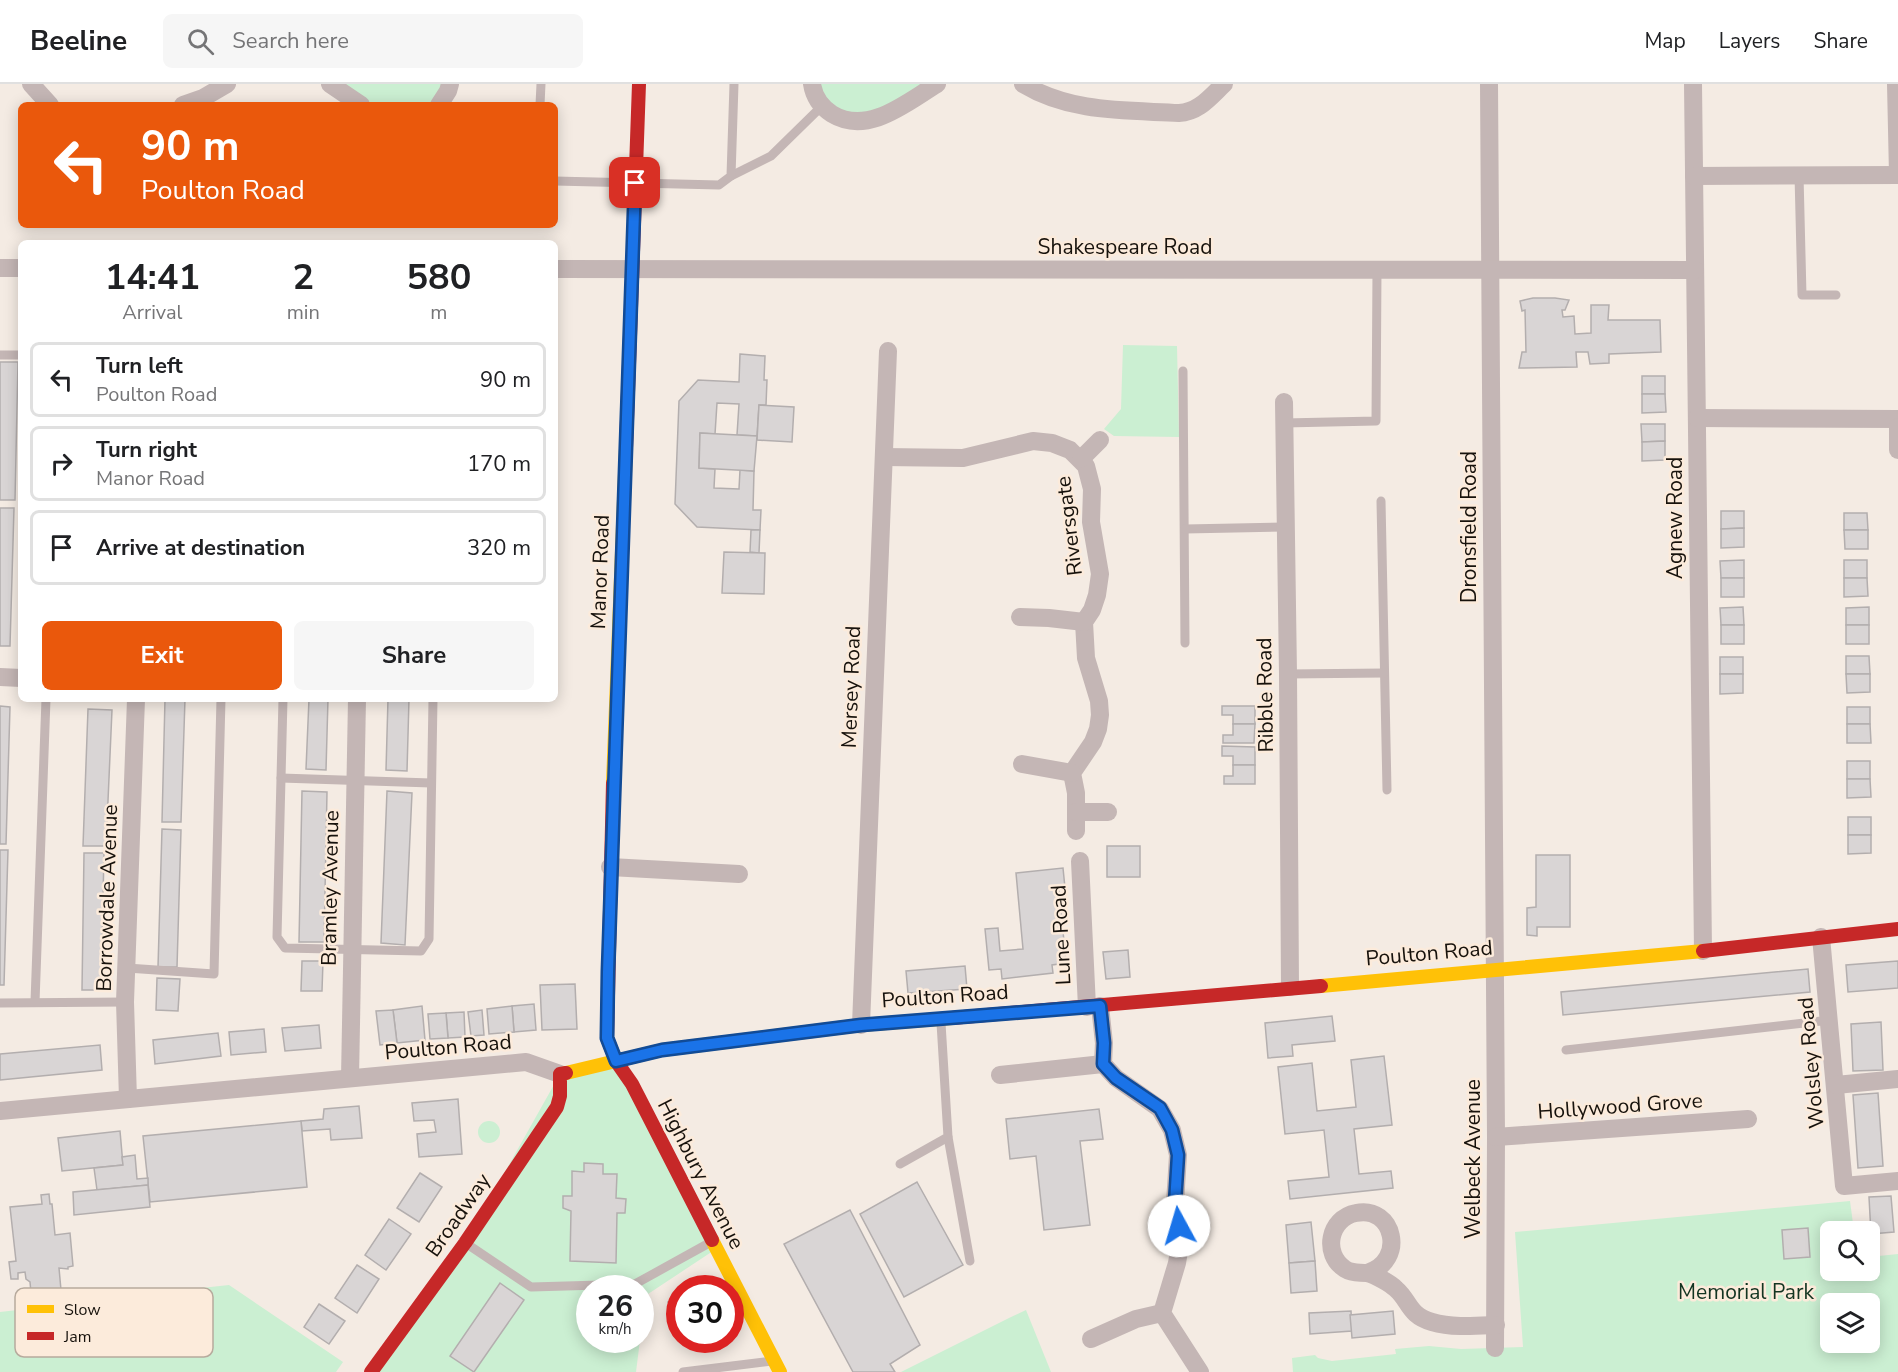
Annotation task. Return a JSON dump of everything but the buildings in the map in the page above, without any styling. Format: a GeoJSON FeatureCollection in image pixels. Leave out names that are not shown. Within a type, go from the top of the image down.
{"type":"FeatureCollection","features":[{"type":"Feature","properties":{"kind":"main road","name":"Manor Road"},"geometry":{"type":"LineString","coordinates":[[616,1061],[607,1038],[610,867],[639,84]]}},
{"type":"Feature","properties":{"kind":"main road","name":"Poulton Road"},"geometry":{"type":"LineString","coordinates":[[560,1074],[662,1050],[861,1025],[1703,951],[1898,929]]}},
{"type":"Feature","properties":{"kind":"main road","name":"Highbury Avenue"},"geometry":{"type":"LineString","coordinates":[[616,1061],[632,1084],[777,1367]]}},
{"type":"Feature","properties":{"kind":"main road","name":"Broadway"},"geometry":{"type":"LineString","coordinates":[[371,1372],[465,1243],[557,1107],[560,1096],[560,1074]]}},
{"type":"Feature","properties":{"kind":"street"},"geometry":{"type":"LineString","coordinates":[[31,84],[47,102]]}},
{"type":"Feature","properties":{"kind":"street"},"geometry":{"type":"LineString","coordinates":[[192,102],[227,84]]}},
{"type":"Feature","properties":{"kind":"street"},"geometry":{"type":"LineString","coordinates":[[330,84],[357,102]]}},
{"type":"Feature","properties":{"kind":"street"},"geometry":{"type":"LineString","coordinates":[[441,102],[450,84]]}},
{"type":"Feature","properties":{"kind":"street"},"geometry":{"type":"LineString","coordinates":[[812,84],[822,106],[840,118],[863,122],[888,113],[937,84]]}},
{"type":"Feature","properties":{"kind":"street"},"geometry":{"type":"LineString","coordinates":[[1023,84],[1063,103],[1087,108],[1179,113],[1198,109],[1224,84]]}},
{"type":"Feature","properties":{"kind":"street","name":"Dronsfield Road"},"geometry":{"type":"LineString","coordinates":[[1489,84],[1494,969]]}},
{"type":"Feature","properties":{"kind":"street","name":"Agnew Road"},"geometry":{"type":"LineString","coordinates":[[1693,84],[1703,951]]}},
{"type":"Feature","properties":{"kind":"street"},"geometry":{"type":"LineString","coordinates":[[1694,176],[1898,175],[1896,84]]}},
{"type":"Feature","properties":{"kind":"street"},"geometry":{"type":"LineString","coordinates":[[0,268],[18,268]]}},
{"type":"Feature","properties":{"kind":"street","name":"Shakespeare Road"},"geometry":{"type":"LineString","coordinates":[[558,268],[1695,270]]}},
{"type":"Feature","properties":{"kind":"street","name":"Mersey Road"},"geometry":{"type":"LineString","coordinates":[[861,1025],[888,351]]}},
{"type":"Feature","properties":{"kind":"street","name":"Ribble Road"},"geometry":{"type":"LineString","coordinates":[[1284,402],[1290,987]]}},
{"type":"Feature","properties":{"kind":"street"},"geometry":{"type":"LineString","coordinates":[[1697,418],[1898,418]]}},
{"type":"Feature","properties":{"kind":"street"},"geometry":{"type":"LineString","coordinates":[[1898,428],[1898,450]]}},
{"type":"Feature","properties":{"kind":"street","name":"Riversgate"},"geometry":{"type":"LineString","coordinates":[[1081,459],[1100,440]]}},
{"type":"Feature","properties":{"kind":"street","name":"Riversgate"},"geometry":{"type":"LineString","coordinates":[[884,457],[963,458],[1033,441],[1052,443],[1070,450],[1086,466],[1092,489],[1091,522],[1100,574],[1094,602],[1084,622],[1086,658],[1099,701],[1100,715],[1093,742],[1072,773]]}},
{"type":"Feature","properties":{"kind":"street"},"geometry":{"type":"LineString","coordinates":[[1020,617],[1084,622]]}},
{"type":"Feature","properties":{"kind":"street"},"geometry":{"type":"LineString","coordinates":[[0,677],[18,678]]}},
{"type":"Feature","properties":{"kind":"street","name":"Borrowdale Avenue"},"geometry":{"type":"LineString","coordinates":[[128,1099],[126,1002],[136,702]]}},
{"type":"Feature","properties":{"kind":"street","name":"Bramley Avenue"},"geometry":{"type":"LineString","coordinates":[[350,1078],[357,702]]}},
{"type":"Feature","properties":{"kind":"street"},"geometry":{"type":"LineString","coordinates":[[1022,764],[1072,773],[1076,793],[1076,831]]}},
{"type":"Feature","properties":{"kind":"street"},"geometry":{"type":"LineString","coordinates":[[1076,812],[1108,812]]}},
{"type":"Feature","properties":{"kind":"street","name":"Lune Road"},"geometry":{"type":"LineString","coordinates":[[1080,861],[1093,1006],[1104,1043],[1103,1064]]}},
{"type":"Feature","properties":{"kind":"street"},"geometry":{"type":"LineString","coordinates":[[610,867],[739,874]]}},
{"type":"Feature","properties":{"kind":"street","name":"Wolsley Road"},"geometry":{"type":"LineString","coordinates":[[1821,937],[1844,1186],[1898,1181]]}},
{"type":"Feature","properties":{"kind":"street","name":"Welbeck Avenue"},"geometry":{"type":"LineString","coordinates":[[1494,969],[1495,1348]]}},
{"type":"Feature","properties":{"kind":"street","name":"Poulton Road"},"geometry":{"type":"LineString","coordinates":[[0,1111],[526,1062],[560,1074]]}},
{"type":"Feature","properties":{"kind":"street"},"geometry":{"type":"LineString","coordinates":[[1000,1075],[1103,1064],[1116,1078],[1160,1108],[1172,1130],[1178,1155],[1175,1203],[1180,1245],[1178,1263],[1162,1313]]}},
{"type":"Feature","properties":{"kind":"street"},"geometry":{"type":"LineString","coordinates":[[1836,1085],[1898,1079]]}},
{"type":"Feature","properties":{"kind":"street","name":"Hollywood Grove"},"geometry":{"type":"LineString","coordinates":[[1496,1137],[1748,1119]]}},
{"type":"Feature","properties":{"kind":"street"},"geometry":{"type":"LineString","coordinates":[[1367,1273],[1396,1289],[1410,1309],[1419,1317],[1432,1322],[1471,1326],[1496,1325]]}},
{"type":"Feature","properties":{"kind":"street"},"geometry":{"type":"LineString","coordinates":[[1091,1339],[1136,1319],[1162,1313]]}},
{"type":"Feature","properties":{"kind":"street"},"geometry":{"type":"LineString","coordinates":[[1162,1313],[1200,1372]]}},
{"type":"Feature","properties":{"kind":"lane"},"geometry":{"type":"LineString","coordinates":[[540,102],[541,84]]}},
{"type":"Feature","properties":{"kind":"lane"},"geometry":{"type":"LineString","coordinates":[[730,176],[734,84]]}},
{"type":"Feature","properties":{"kind":"lane"},"geometry":{"type":"LineString","coordinates":[[558,181],[719,185],[730,176],[771,156],[822,106]]}},
{"type":"Feature","properties":{"kind":"lane"},"geometry":{"type":"LineString","coordinates":[[1799,175],[1802,295],[1836,295]]}},
{"type":"Feature","properties":{"kind":"lane"},"geometry":{"type":"LineString","coordinates":[[1284,423],[1376,421],[1377,270]]}},
{"type":"Feature","properties":{"kind":"lane"},"geometry":{"type":"LineString","coordinates":[[0,355],[18,355]]}},
{"type":"Feature","properties":{"kind":"lane"},"geometry":{"type":"LineString","coordinates":[[1183,371],[1185,643]]}},
{"type":"Feature","properties":{"kind":"lane"},"geometry":{"type":"LineString","coordinates":[[1381,501],[1387,790]]}},
{"type":"Feature","properties":{"kind":"lane"},"geometry":{"type":"LineString","coordinates":[[1185,529],[1285,527]]}},
{"type":"Feature","properties":{"kind":"lane"},"geometry":{"type":"LineString","coordinates":[[1288,674],[1384,673]]}},
{"type":"Feature","properties":{"kind":"lane"},"geometry":{"type":"LineString","coordinates":[[35,1002],[46,702]]}},
{"type":"Feature","properties":{"kind":"lane"},"geometry":{"type":"LineString","coordinates":[[127,968],[214,974],[221,702]]}},
{"type":"Feature","properties":{"kind":"lane"},"geometry":{"type":"LineString","coordinates":[[283,702],[277,938],[285,948],[421,951],[429,939],[434,702]]}},
{"type":"Feature","properties":{"kind":"lane"},"geometry":{"type":"LineString","coordinates":[[281,778],[431,783]]}},
{"type":"Feature","properties":{"kind":"lane"},"geometry":{"type":"LineString","coordinates":[[0,1003],[126,1002]]}},
{"type":"Feature","properties":{"kind":"lane"},"geometry":{"type":"LineString","coordinates":[[941,1019],[948,1137],[970,1262]]}},
{"type":"Feature","properties":{"kind":"lane"},"geometry":{"type":"LineString","coordinates":[[1566,1050],[1830,1020]]}},
{"type":"Feature","properties":{"kind":"lane"},"geometry":{"type":"LineString","coordinates":[[900,1164],[948,1137]]}},
{"type":"Feature","properties":{"kind":"lane"},"geometry":{"type":"LineString","coordinates":[[465,1243],[531,1287],[635,1284],[712,1241]]}},
{"type":"Feature","properties":{"kind":"lane"},"geometry":{"type":"LineString","coordinates":[[682,1372],[777,1367]]}},
{"type":"Feature","properties":{"kind":"green space"},"geometry":{"type":"Polygon","coordinates":[[[330,84],[450,84],[441,102],[357,102],[330,84]]]}},
{"type":"Feature","properties":{"kind":"green space"},"geometry":{"type":"Polygon","coordinates":[[[812,84],[937,84],[888,113],[840,118],[812,84]]]}},
{"type":"Feature","properties":{"kind":"green space"},"geometry":{"type":"Polygon","coordinates":[[[1123,345],[1177,346],[1179,437],[1114,436],[1104,429],[1121,409],[1123,345]]]}},
{"type":"Feature","properties":{"kind":"green space"},"geometry":{"type":"Polygon","coordinates":[[[616,1061],[716,1249],[677,1275],[666,1275],[666,1282],[654,1290],[654,1275],[576,1275],[576,1353],[638,1353],[636,1372],[371,1372],[465,1243],[560,1074],[616,1061]]]}},
{"type":"Feature","properties":{"kind":"green space"},"geometry":{"type":"Polygon","coordinates":[[[489,1121],[497,1124],[500,1132],[497,1140],[489,1143],[481,1140],[478,1132],[481,1124],[489,1121]]]}},
{"type":"Feature","properties":{"kind":"green space","name":"Memorial Park"},"geometry":{"type":"Polygon","coordinates":[[[1850,1201],[1853,1221],[1820,1221],[1820,1281],[1880,1281],[1880,1256],[1898,1254],[1898,1372],[1293,1372],[1292,1358],[1315,1355],[1318,1358],[1332,1361],[1396,1354],[1395,1349],[1429,1346],[1461,1349],[1523,1347],[1515,1232],[1850,1201]]]}},
{"type":"Feature","properties":{"kind":"green space"},"geometry":{"type":"Polygon","coordinates":[[[229,1285],[343,1362],[336,1372],[0,1372],[0,1312],[15,1310],[15,1357],[213,1357],[213,1288],[201,1288],[229,1285]]]}},
{"type":"Feature","properties":{"kind":"green space"},"geometry":{"type":"Polygon","coordinates":[[[1026,1310],[1051,1372],[901,1372],[1009,1318],[1026,1310]]]}},
{"type":"Feature","properties":{"kind":"traffic: slow"},"geometry":{"type":"LineString","coordinates":[[613,783],[626,448]]}},
{"type":"Feature","properties":{"kind":"traffic: slow"},"geometry":{"type":"LineString","coordinates":[[1321,986],[1703,951]]}},
{"type":"Feature","properties":{"kind":"traffic: slow"},"geometry":{"type":"LineString","coordinates":[[566,1073],[662,1050],[861,1025],[952,1018]]}},
{"type":"Feature","properties":{"kind":"traffic: slow"},"geometry":{"type":"LineString","coordinates":[[712,1240],[780,1372]]}},
{"type":"Feature","properties":{"kind":"traffic: jam"},"geometry":{"type":"LineString","coordinates":[[626,448],[639,84]]}},
{"type":"Feature","properties":{"kind":"traffic: jam"},"geometry":{"type":"LineString","coordinates":[[613,783],[607,1038],[616,1061],[632,1084],[712,1240]]}},
{"type":"Feature","properties":{"kind":"traffic: jam"},"geometry":{"type":"LineString","coordinates":[[1703,951],[1898,929]]}},
{"type":"Feature","properties":{"kind":"traffic: jam"},"geometry":{"type":"LineString","coordinates":[[952,1018],[1321,986]]}},
{"type":"Feature","properties":{"kind":"traffic: jam"},"geometry":{"type":"LineString","coordinates":[[371,1372],[465,1243],[557,1107],[560,1096],[560,1074],[566,1073]]}},
{"type":"Feature","properties":{"kind":"route"},"geometry":{"type":"LineString","coordinates":[[635,183],[610,867],[607,1038],[616,1061],[662,1050],[861,1025],[1100,1006],[1104,1043],[1103,1064],[1116,1078],[1160,1108],[1172,1130],[1178,1155],[1175,1203],[1179,1226]]}}]}
